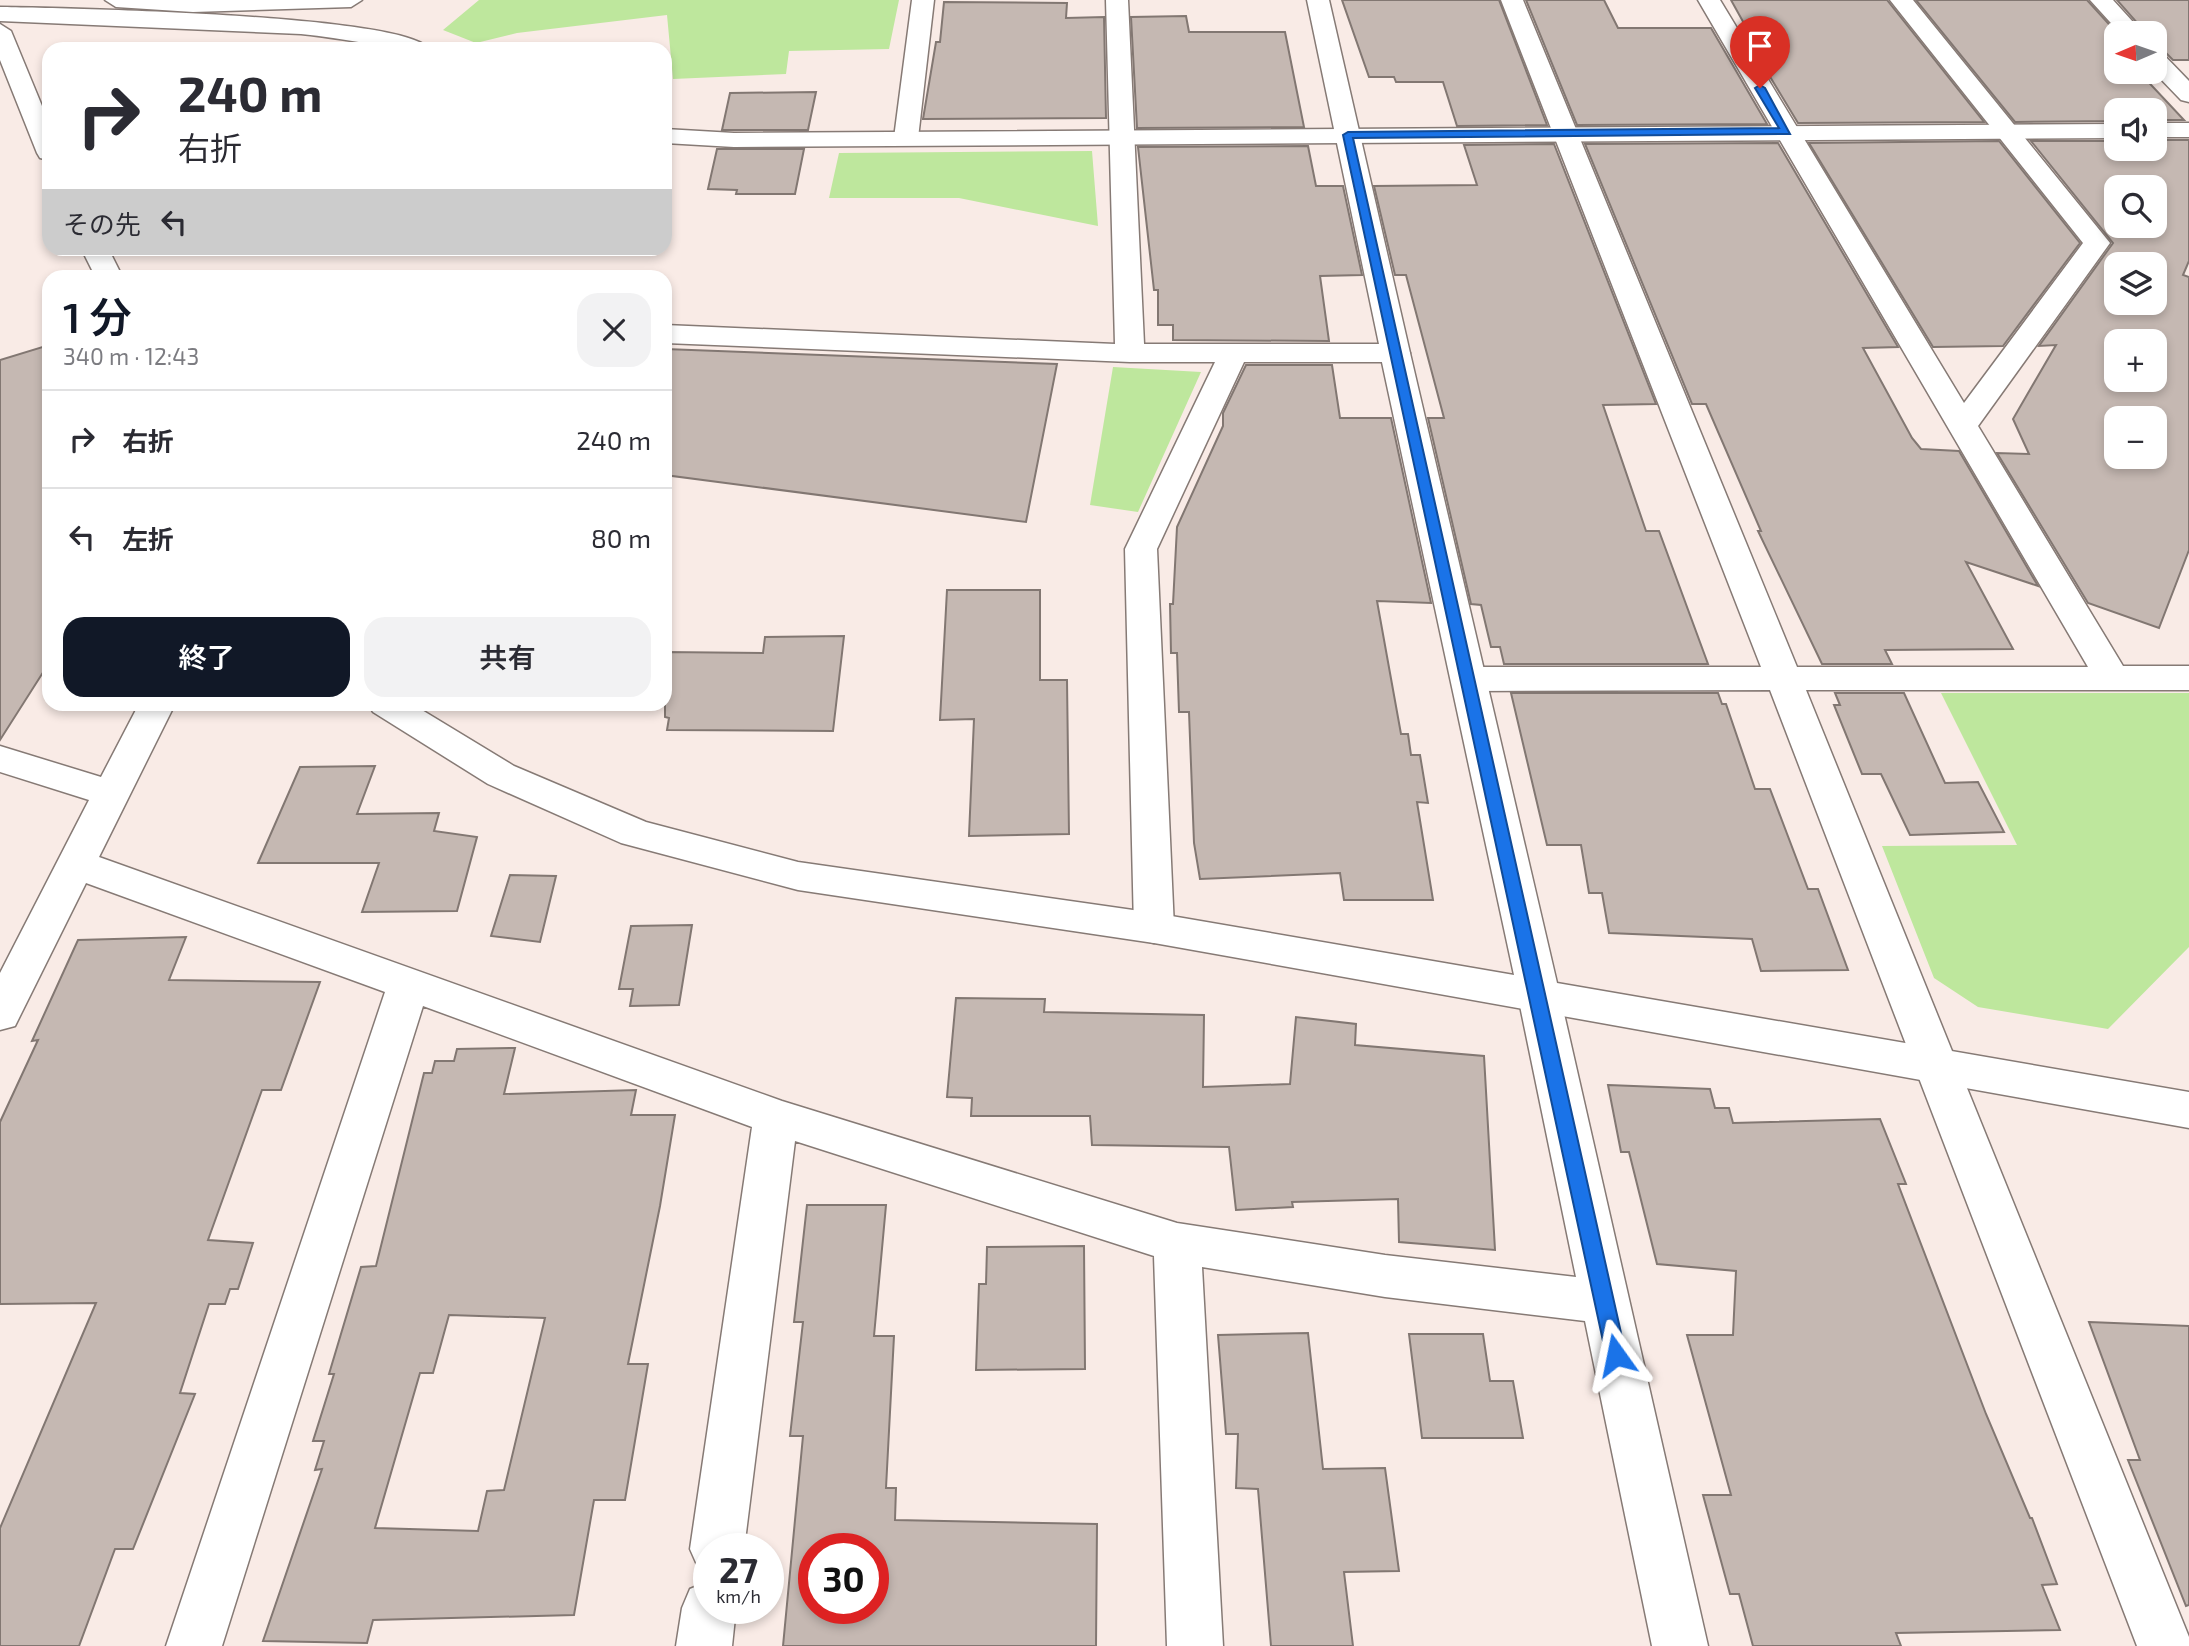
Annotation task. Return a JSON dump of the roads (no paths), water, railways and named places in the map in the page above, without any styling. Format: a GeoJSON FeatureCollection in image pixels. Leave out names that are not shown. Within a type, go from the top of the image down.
{"type":"FeatureCollection","features":[{"type":"Feature","properties":{"kind":"street"},"geometry":{"type":"LineString","coordinates":[[116,0],[194,5],[351,0]]}},
{"type":"Feature","properties":{"kind":"street"},"geometry":{"type":"LineString","coordinates":[[905,138],[923,0]]}},
{"type":"Feature","properties":{"kind":"street"},"geometry":{"type":"LineString","coordinates":[[1117,0],[1130,353]]}},
{"type":"Feature","properties":{"kind":"street"},"geometry":{"type":"LineString","coordinates":[[1318,0],[1680,1646]]}},
{"type":"Feature","properties":{"kind":"street"},"geometry":{"type":"LineString","coordinates":[[1512,0],[1938,1067],[2165,1646]]}},
{"type":"Feature","properties":{"kind":"street"},"geometry":{"type":"LineString","coordinates":[[1709,0],[2112,678]]}},
{"type":"Feature","properties":{"kind":"street"},"geometry":{"type":"LineString","coordinates":[[1901,0],[2097,243],[1963,425]]}},
{"type":"Feature","properties":{"kind":"street"},"geometry":{"type":"LineString","coordinates":[[2101,0],[2121,21]]}},
{"type":"Feature","properties":{"kind":"street"},"geometry":{"type":"LineString","coordinates":[[0,14],[65,14],[340,30],[398,42]]}},
{"type":"Feature","properties":{"kind":"street"},"geometry":{"type":"LineString","coordinates":[[0,31],[42,136]]}},
{"type":"Feature","properties":{"kind":"street"},"geometry":{"type":"LineString","coordinates":[[2167,72],[2189,95]]}},
{"type":"Feature","properties":{"kind":"street"},"geometry":{"type":"LineString","coordinates":[[2167,130],[2189,130]]}},
{"type":"Feature","properties":{"kind":"street"},"geometry":{"type":"LineString","coordinates":[[672,136],[734,140],[2104,131]]}},
{"type":"Feature","properties":{"kind":"street"},"geometry":{"type":"LineString","coordinates":[[672,334],[1130,353],[1395,354]]}},
{"type":"Feature","properties":{"kind":"street"},"geometry":{"type":"LineString","coordinates":[[1154,928],[1141,548],[1233,354]]}},
{"type":"Feature","properties":{"kind":"street"},"geometry":{"type":"LineString","coordinates":[[1469,679],[2189,678]]}},
{"type":"Feature","properties":{"kind":"street"},"geometry":{"type":"LineString","coordinates":[[0,1014],[154,711]]}},
{"type":"Feature","properties":{"kind":"street"},"geometry":{"type":"LineString","coordinates":[[397,711],[501,775],[635,833],[798,876],[1154,928],[2189,1110]]}},
{"type":"Feature","properties":{"kind":"street"},"geometry":{"type":"LineString","coordinates":[[0,759],[111,793]]}},
{"type":"Feature","properties":{"kind":"street"},"geometry":{"type":"LineString","coordinates":[[76,864],[776,1117],[1177,1243],[1385,1276],[1605,1302]]}},
{"type":"Feature","properties":{"kind":"street"},"geometry":{"type":"LineString","coordinates":[[194,1646],[409,983]]}},
{"type":"Feature","properties":{"kind":"street"},"geometry":{"type":"LineString","coordinates":[[719,1533],[776,1117]]}},
{"type":"Feature","properties":{"kind":"street"},"geometry":{"type":"LineString","coordinates":[[1177,1243],[1195,1646]]}},
{"type":"Feature","properties":{"kind":"street"},"geometry":{"type":"LineString","coordinates":[[704,1646],[707,1624]]}}]}
